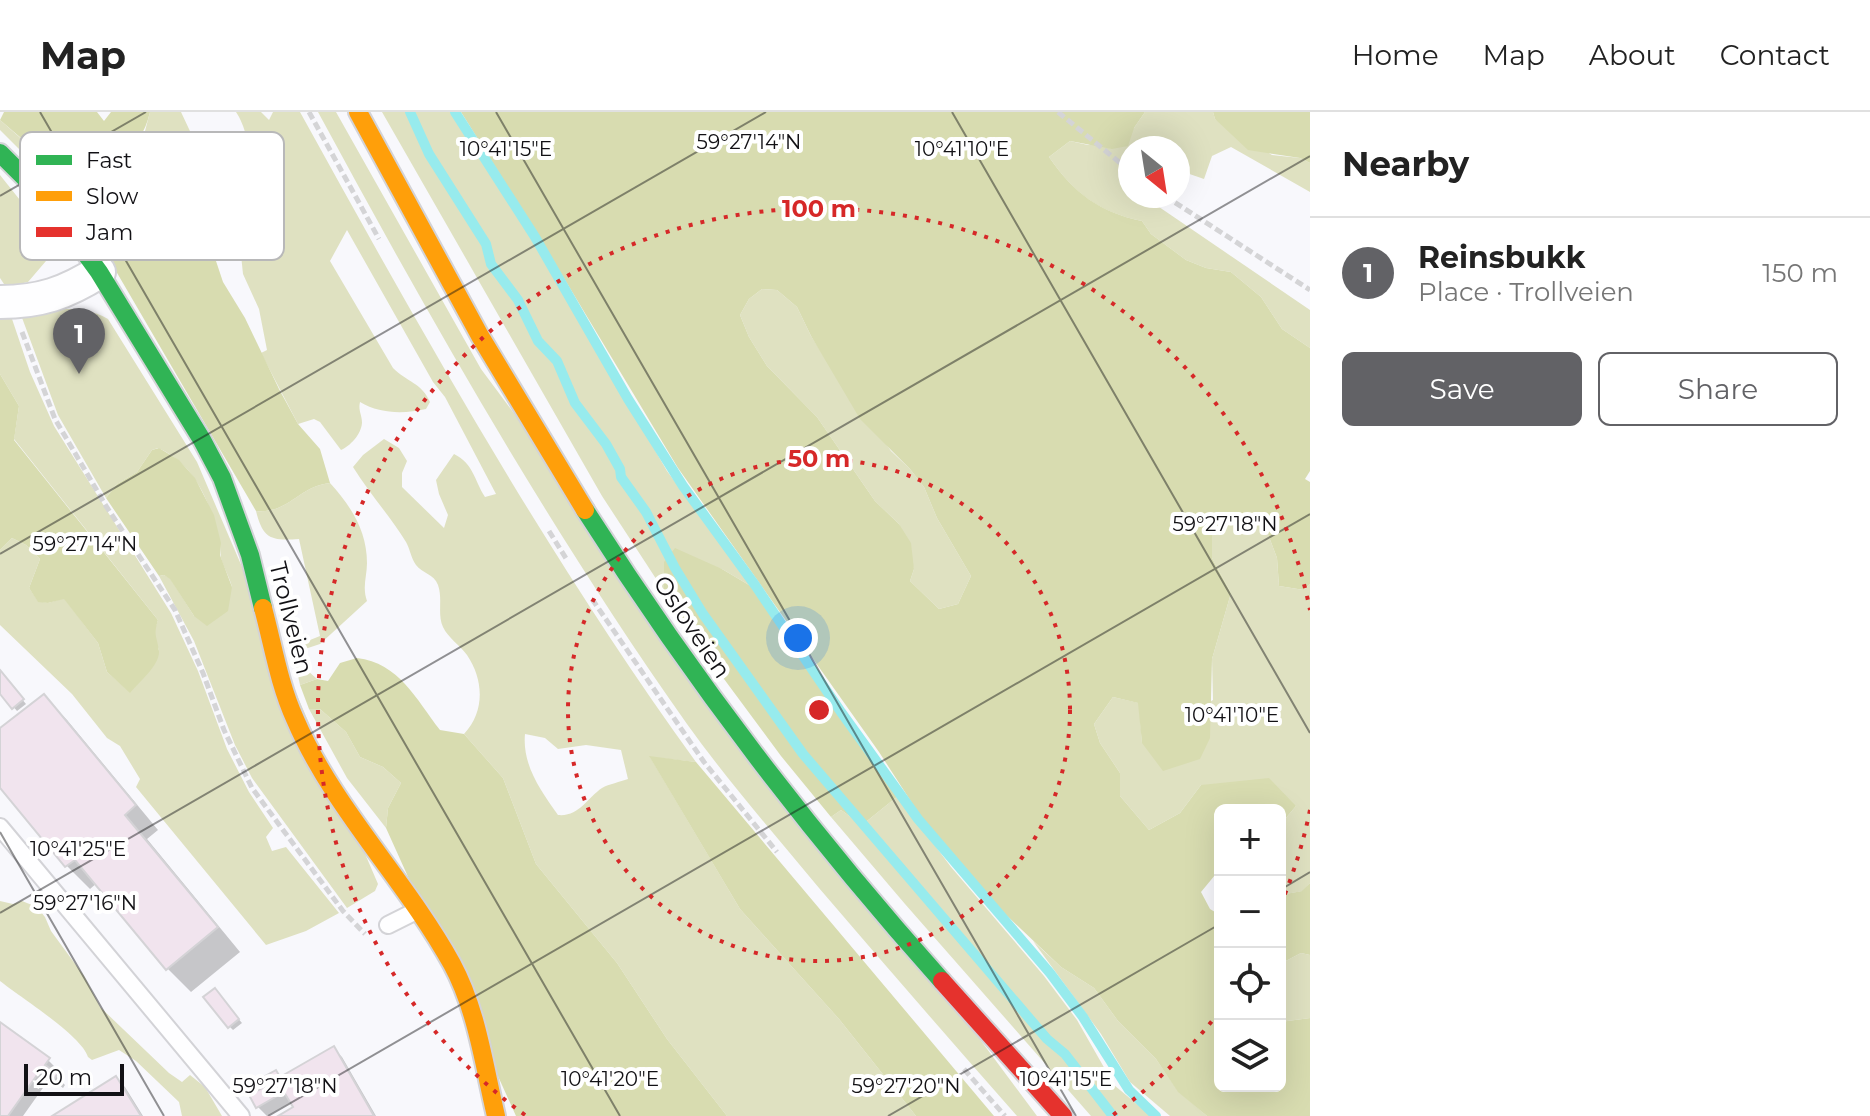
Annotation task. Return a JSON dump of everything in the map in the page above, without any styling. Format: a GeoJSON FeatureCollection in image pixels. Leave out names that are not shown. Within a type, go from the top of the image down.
{"type":"FeatureCollection","features":[{"type":"Feature","properties":{"kind":"main road","name":"Osloveien"},"geometry":{"type":"LineString","coordinates":[[358,112],[491,351],[589,515],[710,696],[849,873],[1063,1116]]}},
{"type":"Feature","properties":{"kind":"main road","name":"Trollveien"},"geometry":{"type":"LineString","coordinates":[[0,153],[20,173]]}},
{"type":"Feature","properties":{"kind":"main road","name":"Trollveien"},"geometry":{"type":"LineString","coordinates":[[90,260],[202,440],[222,478],[250,555],[284,690],[306,743],[324,775],[453,966],[468,1002],[496,1116]]}},
{"type":"Feature","properties":{"kind":"street"},"geometry":{"type":"LineString","coordinates":[[6,302],[41,299],[72,289],[99,272]]}},
{"type":"Feature","properties":{"kind":"lane"},"geometry":{"type":"LineString","coordinates":[[0,827],[241,1116]]}},
{"type":"Feature","properties":{"kind":"lane"},"geometry":{"type":"LineString","coordinates":[[388,925],[418,910]]}},
{"type":"Feature","properties":{"kind":"path"},"geometry":{"type":"LineString","coordinates":[[1058,112],[1118,161]]}},
{"type":"Feature","properties":{"kind":"path"},"geometry":{"type":"LineString","coordinates":[[1184,208],[1310,290]]}},
{"type":"Feature","properties":{"kind":"path"},"geometry":{"type":"LineString","coordinates":[[6,302],[55,419],[106,506],[175,610],[224,730],[252,788],[343,911],[366,934]]}},
{"type":"Feature","properties":{"kind":"green space"},"geometry":{"type":"Polygon","coordinates":[[[4,112],[97,112],[104,121],[111,112],[150,112],[143,132],[20,132],[20,137],[0,120],[4,112]]]}},
{"type":"Feature","properties":{"kind":"green space"},"geometry":{"type":"Polygon","coordinates":[[[150,112],[181,112],[190,132],[144,132],[150,112]]]}},
{"type":"Feature","properties":{"kind":"green space"},"geometry":{"type":"Polygon","coordinates":[[[236,112],[261,112],[269,120],[273,112],[300,112],[488,443],[589,605],[696,762],[650,757],[740,909],[839,1019],[916,1116],[727,1116],[667,1039],[617,963],[536,864],[503,778],[464,734],[476,716],[479,685],[473,665],[443,627],[436,581],[416,565],[406,542],[353,467],[384,439],[399,448],[407,461],[402,473],[402,487],[444,528],[448,515],[436,480],[454,454],[470,468],[485,497],[496,494],[445,397],[433,382],[347,230],[330,261],[393,368],[418,387],[430,402],[426,409],[401,412],[384,411],[360,402],[360,432],[341,450],[320,422],[314,419],[298,424],[261,353],[267,350],[259,309],[243,274],[242,260],[284,260],[284,132],[244,132],[236,112]],[[525,734],[530,767],[558,815],[572,813],[602,788],[628,779],[621,750],[586,745],[558,749],[545,738],[525,734]]]}},
{"type":"Feature","properties":{"kind":"green space"},"geometry":{"type":"Polygon","coordinates":[[[318,112],[336,112],[481,369],[1037,1116],[1017,1116],[819,888],[687,724],[587,576],[494,424],[318,112]]]}},
{"type":"Feature","properties":{"kind":"green space"},"geometry":{"type":"Polygon","coordinates":[[[382,112],[452,112],[521,219],[667,471],[754,588],[722,569],[665,562],[664,591],[602,496],[382,112]]]}},
{"type":"Feature","properties":{"kind":"green space"},"geometry":{"type":"Polygon","coordinates":[[[461,112],[1145,112],[1131,136],[1118,136],[1118,148],[1070,141],[1049,157],[1078,191],[1100,206],[1142,221],[1151,234],[1186,260],[1206,268],[1231,272],[1261,297],[1282,329],[1310,348],[1310,471],[1305,479],[1310,482],[1310,584],[1304,590],[1279,586],[1277,558],[1266,529],[1232,515],[1212,532],[1212,558],[1231,593],[1212,659],[1210,738],[1200,759],[1163,771],[1142,743],[1138,703],[1113,697],[1094,724],[1100,743],[1120,773],[1120,796],[1149,830],[1180,813],[1201,785],[1269,778],[1296,806],[1286,818],[1286,804],[1214,804],[1214,876],[1201,892],[1214,911],[1214,1092],[1286,1092],[1286,1021],[1310,1018],[1310,1116],[1207,1116],[1178,1092],[1156,1059],[1118,1021],[1094,988],[1061,967],[1001,910],[934,837],[879,752],[678,468],[461,112]],[[762,289],[749,299],[740,315],[767,366],[817,417],[875,501],[899,524],[911,543],[914,569],[910,581],[939,609],[958,604],[971,576],[937,518],[924,487],[860,419],[797,307],[777,290],[762,289]]]}},
{"type":"Feature","properties":{"kind":"green space"},"geometry":{"type":"Polygon","coordinates":[[[1145,112],[1213,112],[1215,119],[1272,155],[1300,158],[1310,163],[1310,192],[1231,147],[1212,156],[1204,179],[1190,174],[1190,136],[1118,136],[1118,208],[1161,208],[1310,310],[1310,348],[1282,329],[1261,297],[1231,272],[1206,268],[1186,260],[1151,234],[1142,221],[1112,212],[1088,199],[1068,181],[1049,157],[1070,141],[1088,145],[1134,128],[1145,112]]]}},
{"type":"Feature","properties":{"kind":"green space"},"geometry":{"type":"Polygon","coordinates":[[[1213,112],[1310,112],[1310,163],[1300,158],[1248,150],[1215,119],[1213,112]]]}},
{"type":"Feature","properties":{"kind":"green space"},"geometry":{"type":"Polygon","coordinates":[[[0,120],[20,138],[20,150],[0,130],[0,120]]]}},
{"type":"Feature","properties":{"kind":"green space"},"geometry":{"type":"Polygon","coordinates":[[[0,175],[20,200],[20,260],[46,260],[28,282],[6,287],[0,278],[0,175]]]}},
{"type":"Feature","properties":{"kind":"green space"},"geometry":{"type":"Polygon","coordinates":[[[110,260],[216,260],[223,282],[245,318],[298,424],[320,449],[330,483],[310,489],[277,508],[256,511],[110,260]]]}},
{"type":"Feature","properties":{"kind":"green space"},"geometry":{"type":"Polygon","coordinates":[[[762,289],[777,290],[797,307],[834,372],[891,451],[924,487],[937,518],[971,576],[958,604],[939,609],[910,581],[914,569],[899,524],[875,501],[817,417],[767,366],[740,315],[749,299],[762,289]]]}},
{"type":"Feature","properties":{"kind":"green space"},"geometry":{"type":"Polygon","coordinates":[[[63,309],[86,311],[108,319],[197,462],[378,884],[375,891],[347,908],[252,778],[235,745],[194,641],[159,576],[170,578],[194,616],[232,587],[221,558],[220,541],[211,511],[199,486],[182,464],[158,448],[152,450],[137,472],[117,484],[106,498],[58,415],[21,315],[63,309]]]}},
{"type":"Feature","properties":{"kind":"green space"},"geometry":{"type":"Polygon","coordinates":[[[0,316],[11,316],[30,372],[54,426],[171,613],[198,671],[227,749],[249,792],[273,828],[266,837],[272,851],[286,847],[339,913],[306,931],[266,945],[136,787],[140,779],[120,746],[107,738],[72,694],[0,625],[0,550],[12,538],[26,545],[40,559],[29,588],[38,601],[48,603],[64,598],[98,643],[107,672],[130,692],[159,650],[153,634],[158,620],[14,439],[19,406],[0,374],[0,316]]]}},
{"type":"Feature","properties":{"kind":"green space"},"geometry":{"type":"Polygon","coordinates":[[[0,374],[19,406],[14,440],[158,620],[158,656],[153,668],[130,693],[107,672],[98,643],[64,599],[38,602],[29,588],[40,559],[26,545],[12,538],[0,550],[0,374]]]}},
{"type":"Feature","properties":{"kind":"green space"},"geometry":{"type":"Polygon","coordinates":[[[159,448],[179,460],[195,478],[214,515],[221,543],[220,555],[232,587],[228,611],[207,626],[194,616],[170,579],[159,576],[106,498],[117,484],[137,472],[152,450],[159,448]]]}},
{"type":"Feature","properties":{"kind":"green space"},"geometry":{"type":"Polygon","coordinates":[[[330,483],[351,510],[361,530],[366,551],[367,601],[320,644],[299,651],[298,662],[317,679],[300,685],[293,653],[305,642],[320,636],[299,539],[275,538],[265,533],[256,511],[277,508],[310,489],[330,483]]]}},
{"type":"Feature","properties":{"kind":"green space"},"geometry":{"type":"Polygon","coordinates":[[[1233,515],[1266,529],[1277,558],[1279,586],[1304,590],[1310,584],[1310,883],[1303,891],[1286,894],[1286,818],[1296,806],[1201,785],[1180,813],[1149,830],[1120,796],[1120,773],[1100,743],[1094,724],[1113,697],[1139,703],[1142,743],[1213,700],[1212,659],[1231,593],[1212,558],[1212,532],[1233,515]]]}},
{"type":"Feature","properties":{"kind":"green space"},"geometry":{"type":"Polygon","coordinates":[[[675,548],[722,569],[754,588],[802,662],[898,796],[862,825],[841,810],[831,817],[707,656],[664,591],[664,562],[675,548]]]}},
{"type":"Feature","properties":{"kind":"green space"},"geometry":{"type":"Polygon","coordinates":[[[357,658],[372,661],[395,675],[440,730],[464,734],[503,778],[536,864],[617,963],[667,1039],[727,1116],[516,1116],[386,828],[388,808],[401,783],[383,767],[360,757],[346,732],[320,709],[309,709],[300,685],[317,679],[328,681],[340,663],[357,658]]]}},
{"type":"Feature","properties":{"kind":"green space"},"geometry":{"type":"Polygon","coordinates":[[[309,709],[320,709],[346,732],[360,757],[383,767],[401,783],[388,808],[386,828],[347,778],[309,709]]]}},
{"type":"Feature","properties":{"kind":"green space"},"geometry":{"type":"Polygon","coordinates":[[[649,756],[696,762],[994,1116],[916,1116],[839,1019],[740,909],[649,756]]]}},
{"type":"Feature","properties":{"kind":"green space"},"geometry":{"type":"Polygon","coordinates":[[[898,796],[951,867],[1044,976],[1077,1020],[1114,1085],[1151,1116],[1091,1116],[831,817],[841,810],[862,825],[898,796]]]}},
{"type":"Feature","properties":{"kind":"green space"},"geometry":{"type":"Polygon","coordinates":[[[1310,883],[1310,955],[1301,953],[1286,961],[1286,894],[1302,891],[1310,883]]]}},
{"type":"Feature","properties":{"kind":"green space"},"geometry":{"type":"Polygon","coordinates":[[[0,901],[13,904],[22,901],[37,907],[84,976],[100,1007],[169,1073],[182,1082],[190,1075],[205,1087],[222,1116],[182,1116],[179,1102],[136,1061],[119,1050],[92,1060],[63,1028],[0,981],[0,901]]]}},
{"type":"Feature","properties":{"kind":"green space"},"geometry":{"type":"Polygon","coordinates":[[[1033,941],[1061,967],[1094,988],[1118,1021],[1156,1059],[1178,1091],[1207,1116],[1170,1116],[1130,1082],[1101,1034],[1033,941]]]}},
{"type":"Feature","properties":{"kind":"green space"},"geometry":{"type":"Polygon","coordinates":[[[1301,953],[1310,955],[1310,1018],[1286,1021],[1286,961],[1301,953]]]}},
{"type":"Feature","properties":{"kind":"building"},"geometry":{"type":"Polygon","coordinates":[[[0,670],[24,699],[12,709],[0,694],[0,670]]]}},
{"type":"Feature","properties":{"kind":"building"},"geometry":{"type":"Polygon","coordinates":[[[44,694],[136,805],[125,815],[218,927],[166,970],[75,860],[65,867],[0,788],[0,728],[44,694]]]}},
{"type":"Feature","properties":{"kind":"building"},"geometry":{"type":"Polygon","coordinates":[[[215,988],[239,1019],[228,1028],[203,997],[215,988]]]}},
{"type":"Feature","properties":{"kind":"building"},"geometry":{"type":"Polygon","coordinates":[[[0,1022],[50,1058],[45,1065],[58,1074],[53,1080],[40,1071],[8,1116],[0,1116],[0,1022]]]}},
{"type":"Feature","properties":{"kind":"building"},"geometry":{"type":"Polygon","coordinates":[[[334,1046],[374,1116],[278,1116],[293,1107],[284,1092],[256,1108],[249,1095],[264,1087],[260,1079],[276,1070],[280,1077],[334,1046]]]}},
{"type":"Feature","properties":{"kind":"building"},"geometry":{"type":"Polygon","coordinates":[[[116,1076],[141,1116],[52,1116],[116,1076]]]}},
{"type":"Feature","properties":{"kind":"waterway"},"geometry":{"type":"LineString","coordinates":[[410,112],[429,154],[486,244],[491,264],[518,300],[538,341],[557,361],[575,403],[606,444],[620,469],[621,477],[646,512],[703,614],[803,754],[1047,1039],[1065,1054],[1113,1116]]}},
{"type":"Feature","properties":{"kind":"waterway"},"geometry":{"type":"LineString","coordinates":[[455,112],[535,237],[628,399],[683,486],[918,819],[1050,973],[1083,1017],[1129,1090],[1156,1116]]}},
{"type":"Feature","properties":{"kind":"traffic: fast"},"geometry":{"type":"LineString","coordinates":[[0,153],[20,173]]}},
{"type":"Feature","properties":{"kind":"traffic: fast"},"geometry":{"type":"LineString","coordinates":[[90,260],[202,440],[222,478],[250,555],[263,608]]}},
{"type":"Feature","properties":{"kind":"traffic: fast"},"geometry":{"type":"LineString","coordinates":[[585,510],[667,633],[754,753],[845,868],[942,981]]}},
{"type":"Feature","properties":{"kind":"traffic: slow"},"geometry":{"type":"LineString","coordinates":[[358,112],[480,336],[585,510]]}},
{"type":"Feature","properties":{"kind":"traffic: slow"},"geometry":{"type":"LineString","coordinates":[[263,608],[285,692],[311,752],[349,813],[413,902],[461,982],[479,1038],[496,1116]]}},
{"type":"Feature","properties":{"kind":"traffic: jam"},"geometry":{"type":"LineString","coordinates":[[942,981],[1063,1116]]}},
{"type":"Feature","properties":{"kind":"place","name":"Reinsbukk"},"geometry":{"type":"Point","coordinates":[79,374]}}]}
